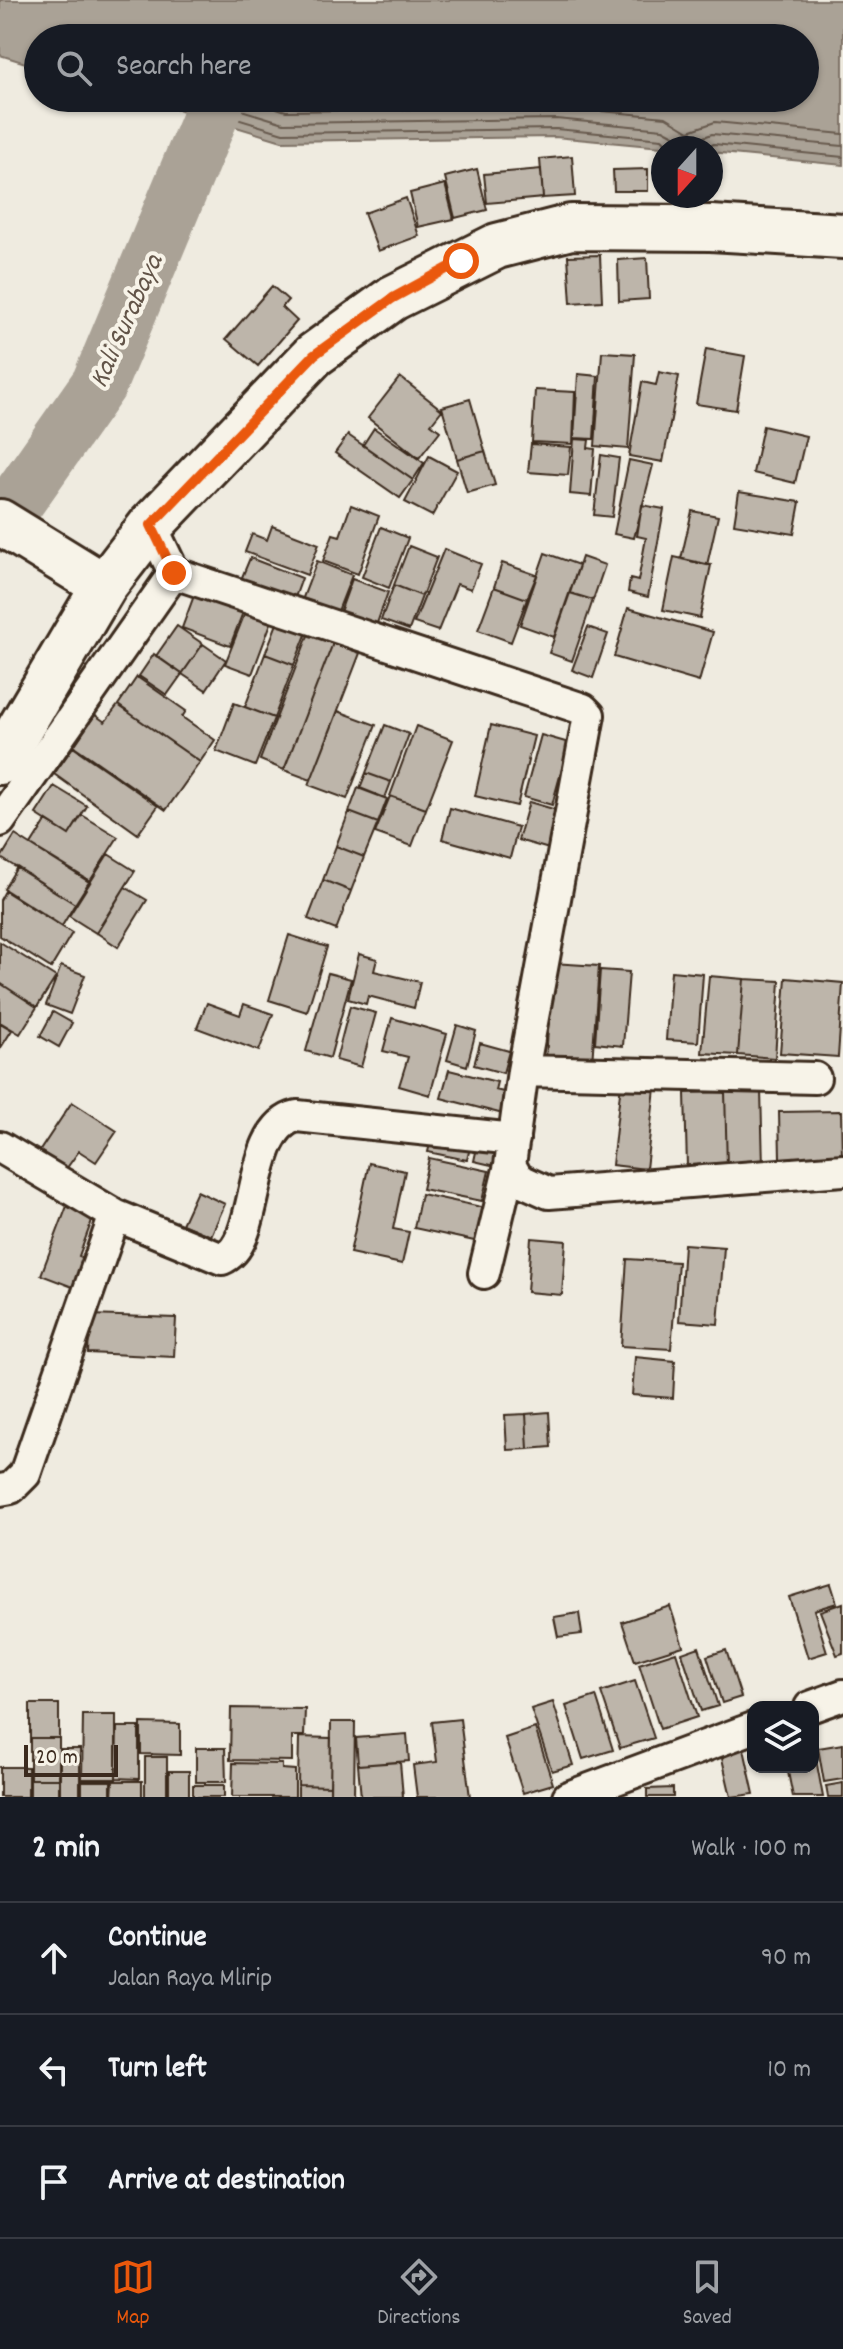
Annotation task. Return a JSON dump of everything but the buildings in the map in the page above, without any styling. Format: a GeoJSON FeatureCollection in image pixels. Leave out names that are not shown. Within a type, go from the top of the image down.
{"type":"FeatureCollection","features":[{"type":"Feature","properties":{"kind":"main road"},"geometry":{"type":"LineString","coordinates":[[0,762],[104,586],[151,525],[314,355],[393,298],[497,246],[571,227],[609,225],[843,236]]}},
{"type":"Feature","properties":{"kind":"main road"},"geometry":{"type":"LineString","coordinates":[[0,522],[104,586]]}},
{"type":"Feature","properties":{"kind":"street"},"geometry":{"type":"LineString","coordinates":[[151,525],[174,573],[587,712],[589,719],[523,1071],[512,1152],[484,1273]]}},
{"type":"Feature","properties":{"kind":"street"},"geometry":{"type":"LineString","coordinates":[[0,821],[174,573]]}},
{"type":"Feature","properties":{"kind":"street"},"geometry":{"type":"LineString","coordinates":[[523,1071],[815,1078]]}},
{"type":"Feature","properties":{"kind":"street"},"geometry":{"type":"LineString","coordinates":[[0,1147],[115,1215],[213,1258],[229,1256],[238,1244],[271,1135],[286,1118],[297,1116],[512,1152]]}},
{"type":"Feature","properties":{"kind":"street"},"geometry":{"type":"LineString","coordinates":[[512,1152],[518,1179],[549,1193],[843,1170]]}},
{"type":"Feature","properties":{"kind":"street"},"geometry":{"type":"LineString","coordinates":[[0,1490],[11,1488],[25,1474],[115,1215]]}},
{"type":"Feature","properties":{"kind":"street"},"geometry":{"type":"LineString","coordinates":[[819,1704],[843,1695]]}},
{"type":"Feature","properties":{"kind":"street"},"geometry":{"type":"LineString","coordinates":[[568,1797],[747,1730]]}},
{"type":"Feature","properties":{"kind":"water"},"geometry":{"type":"Polygon","coordinates":[[[0,0],[843,0],[843,165],[723,153],[723,136],[651,136],[651,146],[555,137],[282,141],[187,112],[819,112],[819,24],[24,24],[24,63],[0,55],[0,0]]]}},
{"type":"Feature","properties":{"kind":"waterway","name":"Kali Surabaya"},"geometry":{"type":"LineString","coordinates":[[0,525],[99,384],[212,112]]}},
{"type":"Feature","properties":{"kind":"route"},"geometry":{"type":"LineString","coordinates":[[174,573],[151,525],[314,355],[393,298],[461,261]]}}]}
